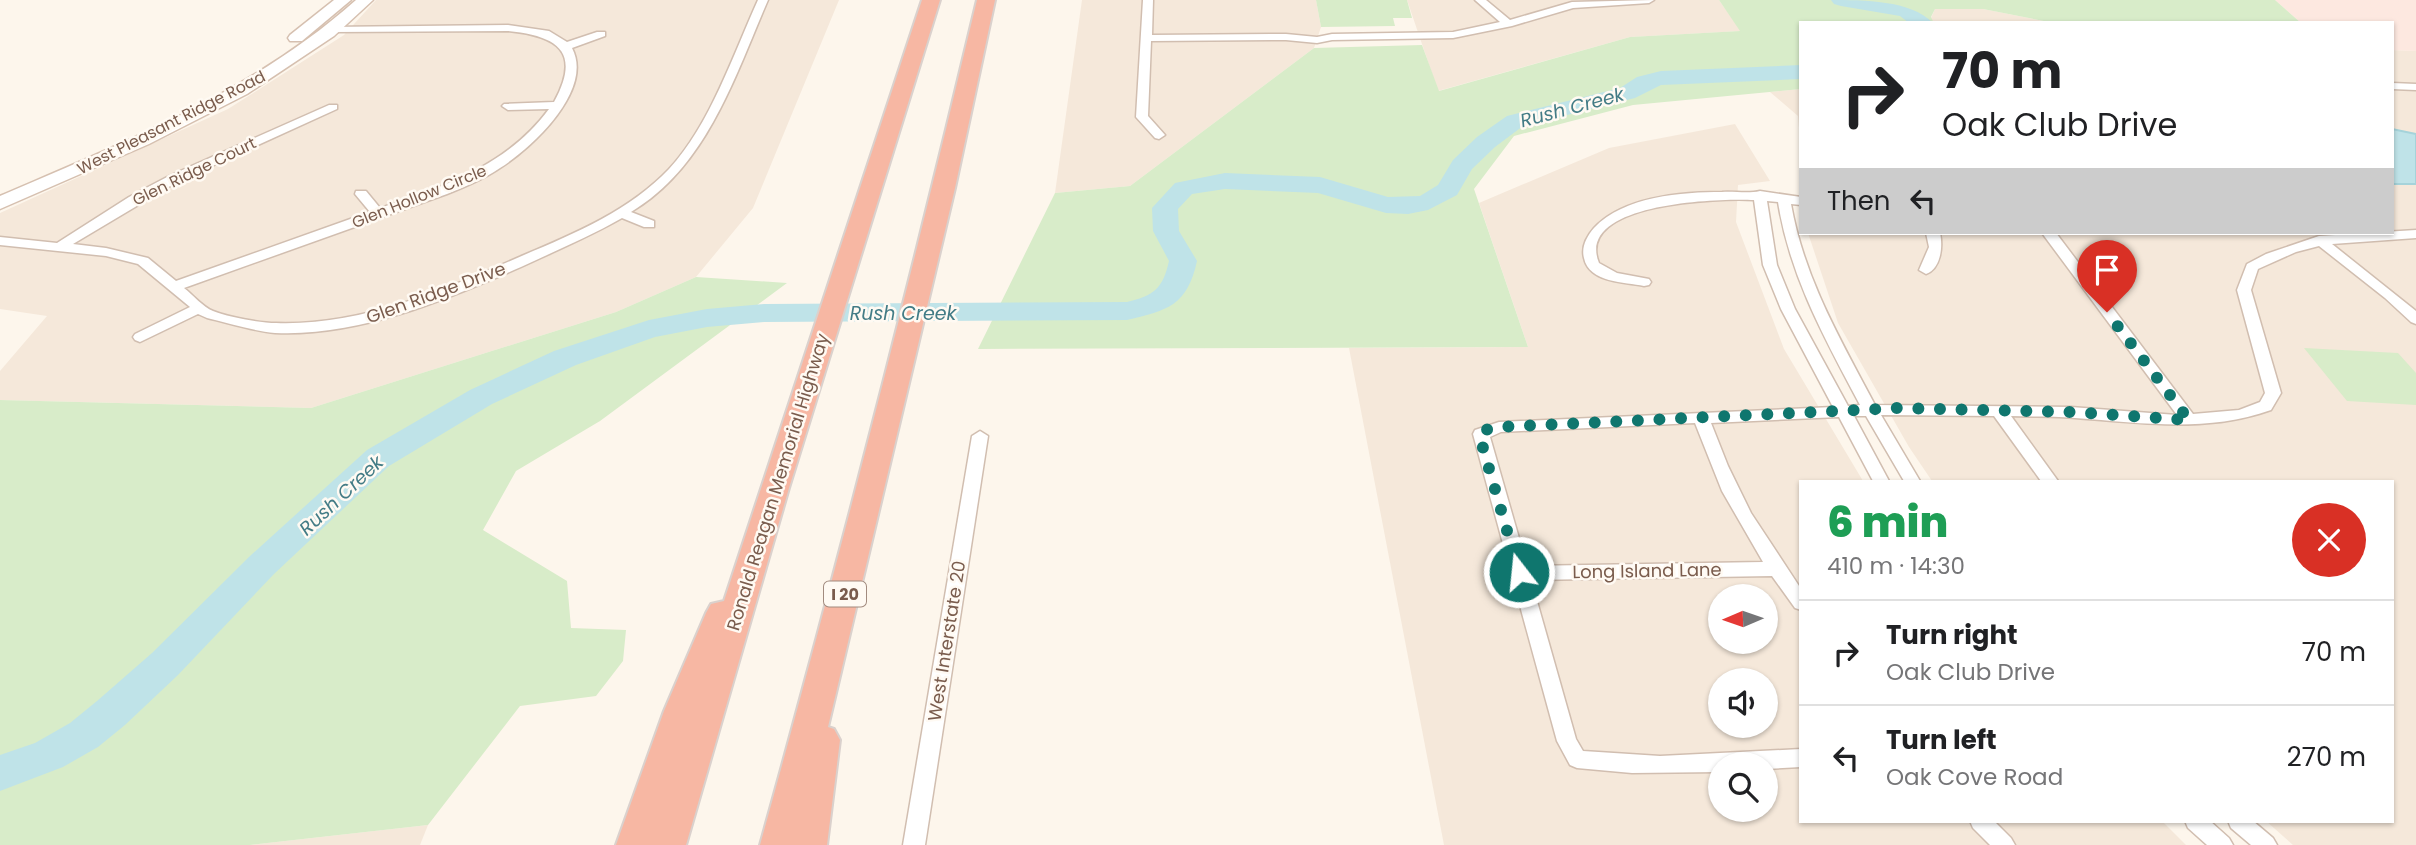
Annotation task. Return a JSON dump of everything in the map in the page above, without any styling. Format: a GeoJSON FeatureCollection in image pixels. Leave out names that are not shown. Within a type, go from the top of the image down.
{"type":"FeatureCollection","features":[{"type":"Feature","properties":{"kind":"highway"},"geometry":{"type":"LineString","coordinates":[[858,227],[879,112],[905,29],[911,0]]}},
{"type":"Feature","properties":{"kind":"highway","name":"Ronald Reagan Memorial Highway"},"geometry":{"type":"LineString","coordinates":[[667,845],[774,488],[931,0]]}},
{"type":"Feature","properties":{"kind":"highway","name":"I 20"},"geometry":{"type":"LineString","coordinates":[[779,845],[840,615],[944,188],[986,0]]}},
{"type":"Feature","properties":{"kind":"highway"},"geometry":{"type":"LineString","coordinates":[[944,188],[982,90],[1004,0]]}},
{"type":"Feature","properties":{"kind":"highway"},"geometry":{"type":"LineString","coordinates":[[635,845],[681,711],[774,488]]}},
{"type":"Feature","properties":{"kind":"highway"},"geometry":{"type":"LineString","coordinates":[[808,845],[840,615]]}},
{"type":"Feature","properties":{"kind":"main road","name":"West Pleasant Ridge Road"},"geometry":{"type":"LineString","coordinates":[[0,187],[196,99],[281,48],[343,0]]}},
{"type":"Feature","properties":{"kind":"main road","name":"West Pleasant Ridge Road"},"geometry":{"type":"LineString","coordinates":[[0,203],[218,102],[291,60],[334,29],[365,0]]}},
{"type":"Feature","properties":{"kind":"street","name":"Glen Ridge Drive"},"geometry":{"type":"LineString","coordinates":[[0,241],[106,252],[143,261],[207,314],[225,320],[273,328],[315,327],[394,312],[463,287],[586,233],[649,196],[676,169],[712,115],[763,0]]}},
{"type":"Feature","properties":{"kind":"street"},"geometry":{"type":"LineString","coordinates":[[1148,0],[1142,117],[1159,135]]}},
{"type":"Feature","properties":{"kind":"street"},"geometry":{"type":"LineString","coordinates":[[1480,0],[1508,24]]}},
{"type":"Feature","properties":{"kind":"street"},"geometry":{"type":"LineString","coordinates":[[1146,38],[1286,37],[1317,40],[1332,37],[1446,36],[1508,24],[1572,5],[1615,0],[1649,0]]}},
{"type":"Feature","properties":{"kind":"street"},"geometry":{"type":"LineString","coordinates":[[334,29],[508,28],[550,35],[566,46],[601,34]]}},
{"type":"Feature","properties":{"kind":"street","name":"Glen Hollow Circle"},"geometry":{"type":"LineString","coordinates":[[173,287],[449,188],[497,165],[515,150],[565,95],[575,67],[566,46]]}},
{"type":"Feature","properties":{"kind":"street"},"geometry":{"type":"LineString","coordinates":[[2394,86],[2416,87]]}},
{"type":"Feature","properties":{"kind":"street"},"geometry":{"type":"LineString","coordinates":[[508,106],[557,105]]}},
{"type":"Feature","properties":{"kind":"street","name":"Glen Ridge Court"},"geometry":{"type":"LineString","coordinates":[[61,246],[173,178],[333,107]]}},
{"type":"Feature","properties":{"kind":"street"},"geometry":{"type":"LineString","coordinates":[[361,194],[379,213]]}},
{"type":"Feature","properties":{"kind":"street"},"geometry":{"type":"LineString","coordinates":[[1644,282],[1611,276],[1593,265],[1590,257],[1590,245],[1601,228],[1627,212],[1684,197],[1715,194],[1760,195],[1799,201]]}},
{"type":"Feature","properties":{"kind":"street"},"geometry":{"type":"LineString","coordinates":[[1760,195],[1770,265],[1788,309],[1880,480]]}},
{"type":"Feature","properties":{"kind":"street"},"geometry":{"type":"LineString","coordinates":[[1784,199],[1788,233],[1796,263],[1815,309],[1911,480]]}},
{"type":"Feature","properties":{"kind":"street"},"geometry":{"type":"LineString","coordinates":[[622,213],[649,224]]}},
{"type":"Feature","properties":{"kind":"street"},"geometry":{"type":"LineString","coordinates":[[2394,234],[2416,234]]}},
{"type":"Feature","properties":{"kind":"street"},"geometry":{"type":"LineString","coordinates":[[1926,270],[1936,247],[1933,235]]}},
{"type":"Feature","properties":{"kind":"street"},"geometry":{"type":"LineString","coordinates":[[2050,235],[2189,420]]}},
{"type":"Feature","properties":{"kind":"street"},"geometry":{"type":"LineString","coordinates":[[1799,758],[1657,765],[1577,760],[1567,741],[1481,434],[1490,428],[1870,410],[1999,411],[2189,420],[2241,415],[2266,405],[2273,393],[2244,290],[2252,267],[2319,240],[2359,235]]}},
{"type":"Feature","properties":{"kind":"street"},"geometry":{"type":"LineString","coordinates":[[2319,240],[2390,295],[2416,319]]}},
{"type":"Feature","properties":{"kind":"street"},"geometry":{"type":"LineString","coordinates":[[140,337],[199,308]]}},
{"type":"Feature","properties":{"kind":"street"},"geometry":{"type":"LineString","coordinates":[[1999,411],[2049,480]]}},
{"type":"Feature","properties":{"kind":"street"},"geometry":{"type":"LineString","coordinates":[[1700,417],[1708,441],[1752,532],[1799,600]]}},
{"type":"Feature","properties":{"kind":"street","name":"West Interstate 20"},"geometry":{"type":"LineString","coordinates":[[914,845],[979,436]]}},
{"type":"Feature","properties":{"kind":"street","name":"Long Island Lane"},"geometry":{"type":"LineString","coordinates":[[1519,572],[1776,569]]}},
{"type":"Feature","properties":{"kind":"street"},"geometry":{"type":"LineString","coordinates":[[1982,823],[2004,845]]}},
{"type":"Feature","properties":{"kind":"street"},"geometry":{"type":"LineString","coordinates":[[2197,823],[2222,845]]}},
{"type":"Feature","properties":{"kind":"street"},"geometry":{"type":"LineString","coordinates":[[2240,823],[2266,845]]}},
{"type":"Feature","properties":{"kind":"shaded area"},"geometry":{"type":"Polygon","coordinates":[[[376,0],[839,0],[753,208],[696,277],[616,312],[311,408],[0,400],[0,371],[47,316],[0,309],[0,213],[228,109],[344,35],[376,0]]]}},
{"type":"Feature","properties":{"kind":"shaded area"},"geometry":{"type":"Polygon","coordinates":[[[1082,0],[1316,0],[1321,27],[1314,48],[1130,186],[1055,193],[1082,0]]]}},
{"type":"Feature","properties":{"kind":"shaded area"},"geometry":{"type":"Polygon","coordinates":[[[1407,0],[1719,0],[1741,31],[1630,37],[1438,91],[1407,0]]]}},
{"type":"Feature","properties":{"kind":"shaded area"},"geometry":{"type":"Polygon","coordinates":[[[2275,0],[2416,0],[2416,51],[2394,50],[2394,21],[2299,21],[2275,0]]]}},
{"type":"Feature","properties":{"kind":"shaded area"},"geometry":{"type":"Polygon","coordinates":[[[1935,9],[1983,9],[2044,21],[1933,21],[1931,18],[1935,9]]]}},
{"type":"Feature","properties":{"kind":"shaded area"},"geometry":{"type":"Polygon","coordinates":[[[2394,50],[2416,51],[2416,134],[2394,129],[2394,50]]]}},
{"type":"Feature","properties":{"kind":"shaded area"},"geometry":{"type":"Polygon","coordinates":[[[1799,89],[1799,128],[1798,116],[1770,92],[1799,89]]]}},
{"type":"Feature","properties":{"kind":"shaded area"},"geometry":{"type":"Polygon","coordinates":[[[1735,124],[1770,181],[1738,185],[1736,222],[1784,349],[1862,480],[1799,480],[1799,823],[2164,823],[2186,845],[1444,845],[1349,348],[1528,347],[1479,203],[1609,148],[1735,124]]]}},
{"type":"Feature","properties":{"kind":"shaded area"},"geometry":{"type":"Polygon","coordinates":[[[2394,184],[2416,184],[2416,845],[2293,845],[2268,823],[2394,823],[2394,480],[1931,480],[1909,447],[1838,323],[1809,235],[2394,235],[2394,184]]]}},
{"type":"Feature","properties":{"kind":"shaded area"},"geometry":{"type":"Polygon","coordinates":[[[428,825],[420,845],[250,845],[428,825]]]}},
{"type":"Feature","properties":{"kind":"green space"},"geometry":{"type":"Polygon","coordinates":[[[1316,0],[1407,0],[1412,18],[1393,18],[1395,26],[1321,27],[1316,0]]]}},
{"type":"Feature","properties":{"kind":"green space"},"geometry":{"type":"Polygon","coordinates":[[[1719,0],[2275,0],[2299,21],[2044,21],[1983,9],[1935,9],[1931,17],[1933,21],[1799,21],[1799,89],[1633,105],[1514,136],[1474,189],[1528,347],[978,349],[1055,193],[1130,186],[1314,48],[1422,45],[1439,91],[1630,37],[1740,31],[1719,0]]]}},
{"type":"Feature","properties":{"kind":"green space"},"geometry":{"type":"Polygon","coordinates":[[[696,277],[787,283],[600,421],[516,471],[483,530],[567,581],[571,628],[626,630],[623,661],[596,696],[520,706],[428,825],[250,845],[0,845],[0,400],[311,408],[616,312],[696,277]]]}},
{"type":"Feature","properties":{"kind":"green space"},"geometry":{"type":"Polygon","coordinates":[[[2304,348],[2398,353],[2416,373],[2416,405],[2347,401],[2304,348]]]}},
{"type":"Feature","properties":{"kind":"water"},"geometry":{"type":"Polygon","coordinates":[[[2394,129],[2416,134],[2416,184],[2394,184],[2394,129]]]}},
{"type":"Feature","properties":{"kind":"waterway","name":"Rush Creek"},"geometry":{"type":"LineString","coordinates":[[1841,0],[1907,11],[1920,21]]}},
{"type":"Feature","properties":{"kind":"waterway","name":"Rush Creek"},"geometry":{"type":"LineString","coordinates":[[0,773],[49,755],[84,735],[111,713],[165,664],[262,565],[378,458],[481,397],[565,358],[649,329],[707,318],[764,313],[1127,311],[1156,304],[1178,284],[1183,261],[1166,231],[1165,208],[1184,188],[1225,181],[1320,185],[1386,205],[1408,206],[1428,202],[1448,190],[1462,165],[1486,142],[1515,121],[1574,104],[1627,93],[1645,82],[1661,78],[1799,72]]}},
{"type":"Feature","properties":{"kind":"route"},"geometry":{"type":"LineString","coordinates":[[1519,572],[1481,441],[1481,434],[1485,430],[1499,427],[1899,408],[2071,412],[2189,420],[2107,312]]}}]}
